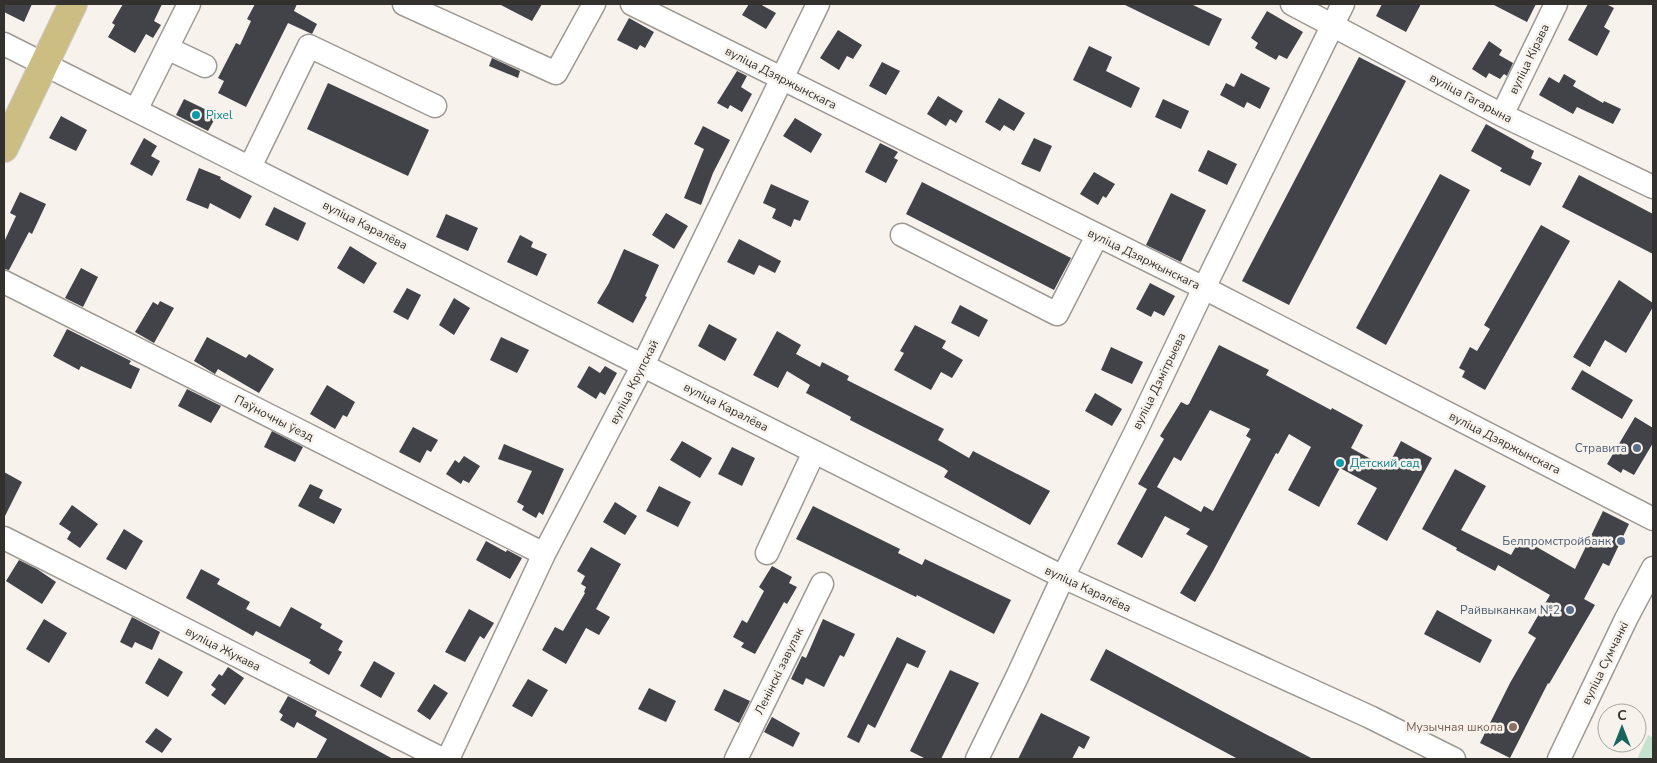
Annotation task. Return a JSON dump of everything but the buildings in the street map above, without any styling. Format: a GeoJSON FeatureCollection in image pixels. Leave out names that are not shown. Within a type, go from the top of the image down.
{"type":"FeatureCollection","features":[{"type":"Feature","properties":{"kind":"main road"},"geometry":{"type":"LineString","coordinates":[[4,148],[73,4]]}},
{"type":"Feature","properties":{"kind":"street"},"geometry":{"type":"LineString","coordinates":[[136,110],[189,4]]}},
{"type":"Feature","properties":{"kind":"street"},"geometry":{"type":"LineString","coordinates":[[404,4],[556,72],[594,4]]}},
{"type":"Feature","properties":{"kind":"street","name":"вуліца Дзяржынскага"},"geometry":{"type":"LineString","coordinates":[[632,4],[1204,288],[1653,519]]}},
{"type":"Feature","properties":{"kind":"street","name":"вуліца Крупскай"},"geometry":{"type":"LineString","coordinates":[[448,759],[544,554],[643,365],[818,4]]}},
{"type":"Feature","properties":{"kind":"street","name":"вуліца Гагарына"},"geometry":{"type":"LineString","coordinates":[[1292,4],[1502,115],[1653,187]]}},
{"type":"Feature","properties":{"kind":"street","name":"вуліца Дзмітрыева"},"geometry":{"type":"LineString","coordinates":[[977,759],[1018,677],[1062,578],[1344,4]]}},
{"type":"Feature","properties":{"kind":"street","name":"вуліца Кірава"},"geometry":{"type":"LineString","coordinates":[[1502,115],[1556,4]]}},
{"type":"Feature","properties":{"kind":"street","name":"вуліца Каралёва"},"geometry":{"type":"LineString","coordinates":[[4,44],[1062,578],[1364,714],[1451,759]]}},
{"type":"Feature","properties":{"kind":"street"},"geometry":{"type":"LineString","coordinates":[[250,167],[309,46],[436,106]]}},
{"type":"Feature","properties":{"kind":"street"},"geometry":{"type":"LineString","coordinates":[[167,48],[205,66]]}},
{"type":"Feature","properties":{"kind":"street"},"geometry":{"type":"LineString","coordinates":[[902,236],[1057,314],[1098,236]]}},
{"type":"Feature","properties":{"kind":"street","name":"Паўночны ўезд"},"geometry":{"type":"LineString","coordinates":[[4,282],[544,554]]}},
{"type":"Feature","properties":{"kind":"street"},"geometry":{"type":"LineString","coordinates":[[767,553],[814,452]]}},
{"type":"Feature","properties":{"kind":"street","name":"вуліца Жукава"},"geometry":{"type":"LineString","coordinates":[[4,538],[442,759]]}},
{"type":"Feature","properties":{"kind":"street","name":"вуліца Сумчанкі"},"geometry":{"type":"LineString","coordinates":[[1558,759],[1653,568]]}},
{"type":"Feature","properties":{"kind":"street","name":"Ленінскі завулак"},"geometry":{"type":"LineString","coordinates":[[736,759],[822,584]]}},
{"type":"Feature","properties":{"kind":"green space"},"geometry":{"type":"Polygon","coordinates":[[[1648,735],[1653,738],[1653,759],[1637,759],[1640,753],[1647,753],[1648,735]]]}},
{"type":"Feature","properties":{"kind":"place","name":"Pixel"},"geometry":{"type":"Point","coordinates":[196,115]}},
{"type":"Feature","properties":{"kind":"place","name":"Стравита"},"geometry":{"type":"Point","coordinates":[1637,448]}},
{"type":"Feature","properties":{"kind":"place","name":"Детский сад"},"geometry":{"type":"Point","coordinates":[1340,463]}},
{"type":"Feature","properties":{"kind":"place","name":"Белпромстройбанк"},"geometry":{"type":"Point","coordinates":[1621,541]}},
{"type":"Feature","properties":{"kind":"place","name":"Райвыканкам №2"},"geometry":{"type":"Point","coordinates":[1570,610]}},
{"type":"Feature","properties":{"kind":"place","name":"Музычная школа"},"geometry":{"type":"Point","coordinates":[1513,727]}}]}
